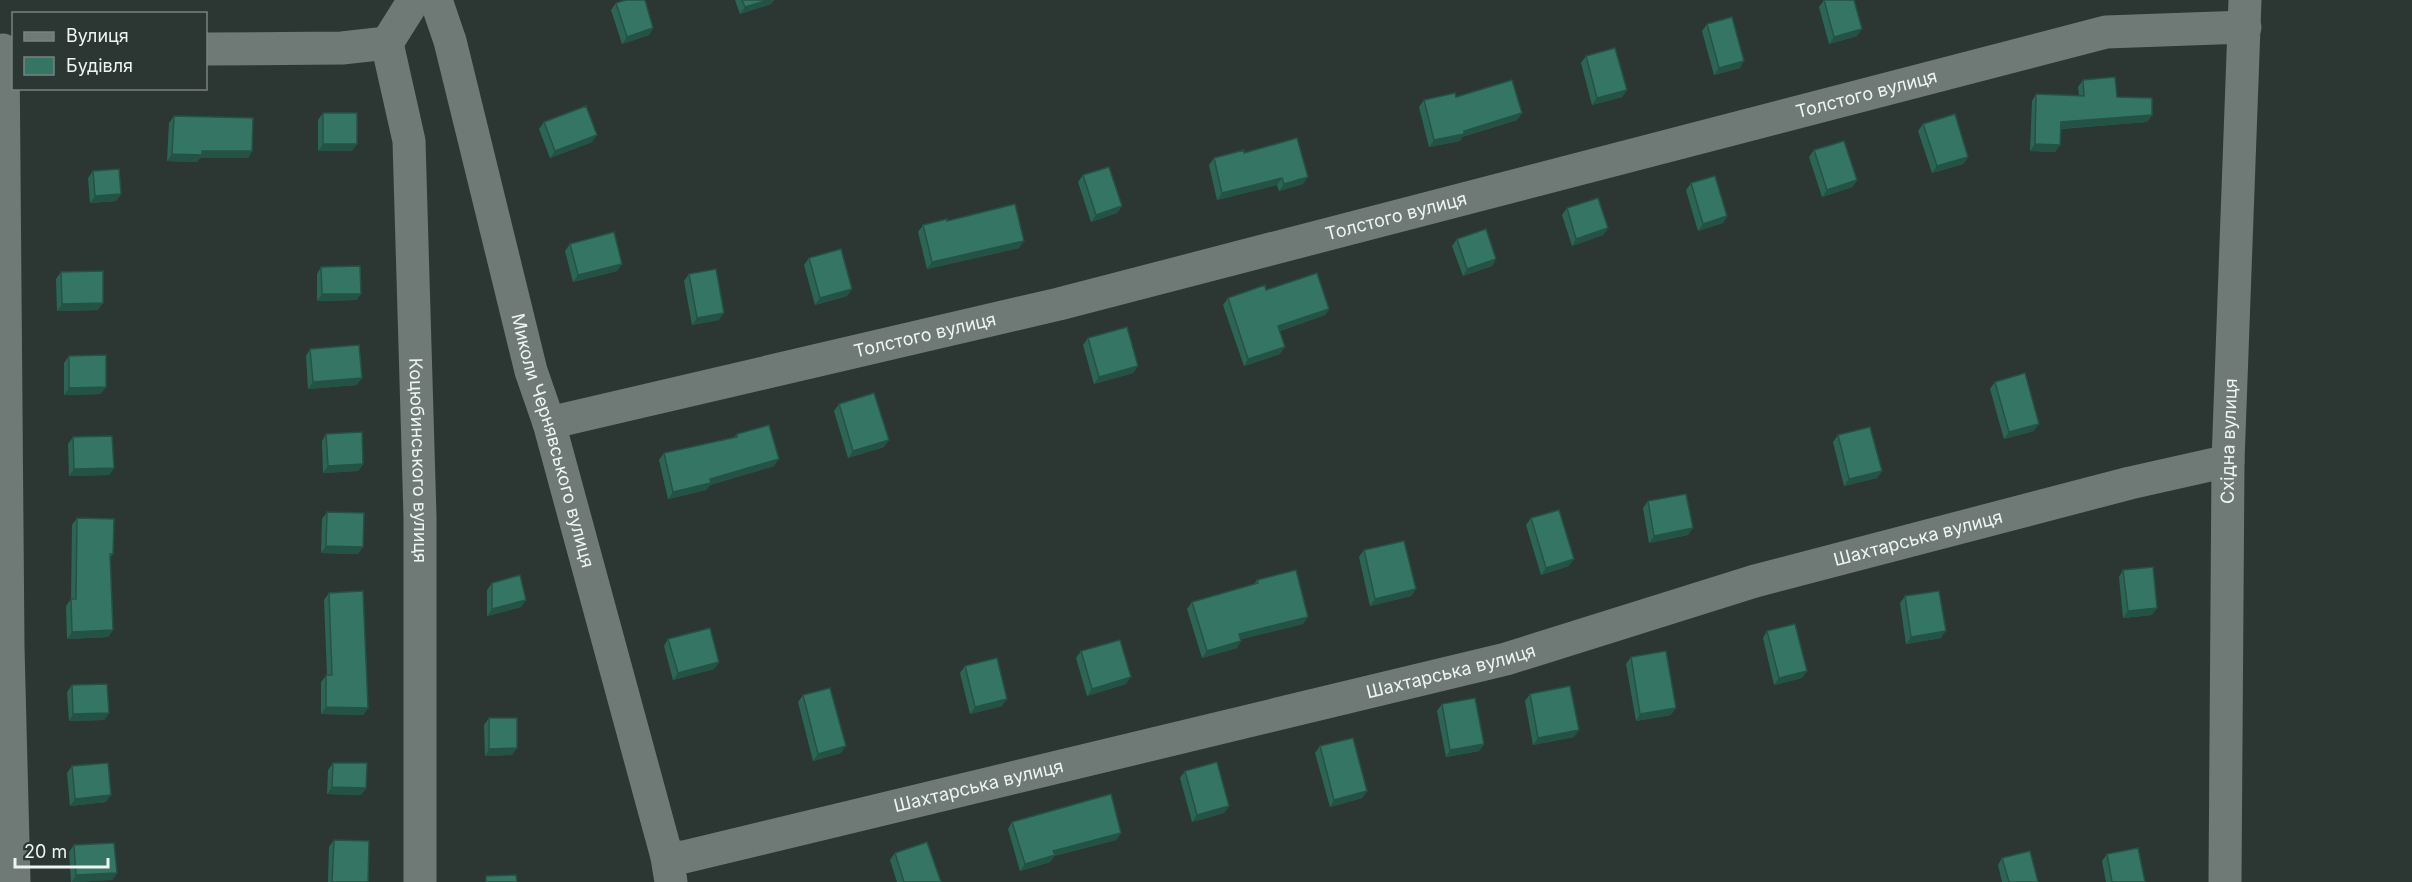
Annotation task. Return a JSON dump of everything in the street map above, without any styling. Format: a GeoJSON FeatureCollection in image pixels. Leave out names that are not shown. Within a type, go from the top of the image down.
{"type":"FeatureCollection","features":[{"type":"Feature","properties":{"kind":"street"},"geometry":{"type":"LineString","coordinates":[[207,49],[342,48],[387,43],[414,0]]}},
{"type":"Feature","properties":{"kind":"street","name":"Миколи Чернявського вулиця"},"geometry":{"type":"LineString","coordinates":[[436,0],[450,41],[531,371],[549,423],[669,869]]}},
{"type":"Feature","properties":{"kind":"street","name":"Толстого вулиця"},"geometry":{"type":"LineString","coordinates":[[549,423],[1059,304],[2106,32],[2245,13]]}},
{"type":"Feature","properties":{"kind":"street","name":"Східна вулиця"},"geometry":{"type":"LineString","coordinates":[[2225,882],[2228,461],[2245,13]]}},
{"type":"Feature","properties":{"kind":"street","name":"Коцюбинського вулиця"},"geometry":{"type":"LineString","coordinates":[[387,43],[409,141],[420,517],[420,882]]}},
{"type":"Feature","properties":{"kind":"street"},"geometry":{"type":"LineString","coordinates":[[5,50],[8,647],[14,882]]}},
{"type":"Feature","properties":{"kind":"street","name":"Шахтарська вулиця"},"geometry":{"type":"LineString","coordinates":[[669,869],[684,857],[1506,659],[1755,581],[2130,483],[2228,461]]}},
{"type":"Feature","properties":{"kind":"building"},"geometry":{"type":"Polygon","coordinates":[[[626,0],[645,0],[653,28],[627,37],[616,3],[626,0]]]}},
{"type":"Feature","properties":{"kind":"building"},"geometry":{"type":"Polygon","coordinates":[[[742,0],[768,0],[745,7],[742,0]]]}},
{"type":"Feature","properties":{"kind":"building"},"geometry":{"type":"Polygon","coordinates":[[[1824,0],[1854,0],[1862,29],[1834,37],[1824,0]]]}},
{"type":"Feature","properties":{"kind":"building"},"geometry":{"type":"Polygon","coordinates":[[[1732,17],[1744,61],[1719,68],[1707,24],[1732,17]]]}},
{"type":"Feature","properties":{"kind":"building"},"geometry":{"type":"Polygon","coordinates":[[[1615,48],[1627,90],[1597,98],[1586,56],[1615,48]]]}},
{"type":"Feature","properties":{"kind":"building"},"geometry":{"type":"Polygon","coordinates":[[[2115,77],[2117,97],[2152,98],[2152,115],[2061,122],[2060,145],[2035,144],[2036,94],[2084,96],[2083,80],[2115,77]]]}},
{"type":"Feature","properties":{"kind":"building"},"geometry":{"type":"Polygon","coordinates":[[[1512,80],[1522,113],[1464,131],[1464,134],[1434,140],[1424,100],[1455,93],[1456,97],[1512,80]]]}},
{"type":"Feature","properties":{"kind":"building"},"geometry":{"type":"Polygon","coordinates":[[[586,106],[597,135],[555,151],[544,122],[586,106]]]}},
{"type":"Feature","properties":{"kind":"building"},"geometry":{"type":"Polygon","coordinates":[[[323,113],[357,113],[357,144],[323,144],[323,113]]]}},
{"type":"Feature","properties":{"kind":"building"},"geometry":{"type":"Polygon","coordinates":[[[1955,114],[1968,157],[1937,166],[1923,124],[1955,114]]]}},
{"type":"Feature","properties":{"kind":"building"},"geometry":{"type":"Polygon","coordinates":[[[174,116],[253,118],[252,151],[202,151],[202,155],[172,154],[174,116]]]}},
{"type":"Feature","properties":{"kind":"building"},"geometry":{"type":"Polygon","coordinates":[[[1297,138],[1308,177],[1284,184],[1282,178],[1222,193],[1214,158],[1244,150],[1244,153],[1297,138]]]}},
{"type":"Feature","properties":{"kind":"building"},"geometry":{"type":"Polygon","coordinates":[[[1844,141],[1857,180],[1827,190],[1814,150],[1844,141]]]}},
{"type":"Feature","properties":{"kind":"building"},"geometry":{"type":"Polygon","coordinates":[[[1109,167],[1122,206],[1096,215],[1083,175],[1109,167]]]}},
{"type":"Feature","properties":{"kind":"building"},"geometry":{"type":"Polygon","coordinates":[[[119,169],[121,194],[95,196],[93,171],[119,169]]]}},
{"type":"Feature","properties":{"kind":"building"},"geometry":{"type":"Polygon","coordinates":[[[1715,176],[1727,216],[1703,224],[1691,183],[1715,176]]]}},
{"type":"Feature","properties":{"kind":"building"},"geometry":{"type":"Polygon","coordinates":[[[1598,198],[1608,228],[1576,239],[1567,208],[1598,198]]]}},
{"type":"Feature","properties":{"kind":"building"},"geometry":{"type":"Polygon","coordinates":[[[1015,204],[1024,241],[932,262],[923,225],[1015,204]]]}},
{"type":"Feature","properties":{"kind":"building"},"geometry":{"type":"Polygon","coordinates":[[[1486,229],[1496,259],[1467,269],[1457,239],[1486,229]]]}},
{"type":"Feature","properties":{"kind":"building"},"geometry":{"type":"Polygon","coordinates":[[[614,232],[622,264],[578,275],[570,244],[614,232]]]}},
{"type":"Feature","properties":{"kind":"building"},"geometry":{"type":"Polygon","coordinates":[[[841,249],[852,289],[820,298],[809,258],[841,249]]]}},
{"type":"Feature","properties":{"kind":"building"},"geometry":{"type":"Polygon","coordinates":[[[360,266],[361,294],[322,294],[321,267],[360,266]]]}},
{"type":"Feature","properties":{"kind":"building"},"geometry":{"type":"Polygon","coordinates":[[[716,269],[724,313],[697,318],[689,274],[716,269]]]}},
{"type":"Feature","properties":{"kind":"building"},"geometry":{"type":"Polygon","coordinates":[[[103,271],[103,303],[62,304],[61,272],[103,271]]]}},
{"type":"Feature","properties":{"kind":"building"},"geometry":{"type":"Polygon","coordinates":[[[1317,273],[1329,309],[1278,326],[1285,347],[1248,359],[1228,298],[1265,285],[1266,290],[1317,273]]]}},
{"type":"Feature","properties":{"kind":"building"},"geometry":{"type":"Polygon","coordinates":[[[1127,327],[1138,366],[1099,377],[1088,338],[1127,327]]]}},
{"type":"Feature","properties":{"kind":"building"},"geometry":{"type":"Polygon","coordinates":[[[359,345],[362,378],[313,382],[310,349],[359,345]]]}},
{"type":"Feature","properties":{"kind":"building"},"geometry":{"type":"Polygon","coordinates":[[[106,355],[106,387],[69,388],[69,356],[106,355]]]}},
{"type":"Feature","properties":{"kind":"building"},"geometry":{"type":"Polygon","coordinates":[[[2025,373],[2039,424],[2009,432],[1995,382],[2025,373]]]}},
{"type":"Feature","properties":{"kind":"building"},"geometry":{"type":"Polygon","coordinates":[[[874,393],[889,440],[853,451],[839,404],[874,393]]]}},
{"type":"Feature","properties":{"kind":"building"},"geometry":{"type":"Polygon","coordinates":[[[769,425],[779,459],[710,479],[711,483],[673,492],[664,453],[737,437],[737,434],[769,425]]]}},
{"type":"Feature","properties":{"kind":"building"},"geometry":{"type":"Polygon","coordinates":[[[1870,427],[1882,471],[1849,479],[1838,435],[1870,427]]]}},
{"type":"Feature","properties":{"kind":"building"},"geometry":{"type":"Polygon","coordinates":[[[362,432],[363,464],[328,466],[326,434],[362,432]]]}},
{"type":"Feature","properties":{"kind":"building"},"geometry":{"type":"Polygon","coordinates":[[[112,436],[114,468],[74,469],[73,437],[112,436]]]}},
{"type":"Feature","properties":{"kind":"building"},"geometry":{"type":"Polygon","coordinates":[[[1686,494],[1693,528],[1654,536],[1648,501],[1686,494]]]}},
{"type":"Feature","properties":{"kind":"building"},"geometry":{"type":"Polygon","coordinates":[[[1559,510],[1574,559],[1546,568],[1531,518],[1559,510]]]}},
{"type":"Feature","properties":{"kind":"building"},"geometry":{"type":"Polygon","coordinates":[[[327,512],[364,513],[363,547],[326,546],[327,512]]]}},
{"type":"Feature","properties":{"kind":"building"},"geometry":{"type":"Polygon","coordinates":[[[77,518],[114,519],[113,554],[110,554],[113,630],[72,632],[71,599],[76,599],[77,518]]]}},
{"type":"Feature","properties":{"kind":"building"},"geometry":{"type":"Polygon","coordinates":[[[1404,541],[1416,589],[1375,599],[1364,550],[1404,541]]]}},
{"type":"Feature","properties":{"kind":"building"},"geometry":{"type":"Polygon","coordinates":[[[2153,567],[2157,608],[2128,611],[2123,570],[2153,567]]]}},
{"type":"Feature","properties":{"kind":"building"},"geometry":{"type":"Polygon","coordinates":[[[1296,570],[1308,617],[1239,634],[1241,641],[1207,651],[1192,602],[1258,583],[1257,580],[1296,570]]]}},
{"type":"Feature","properties":{"kind":"building"},"geometry":{"type":"Polygon","coordinates":[[[520,575],[526,600],[492,609],[492,583],[520,575]]]}},
{"type":"Feature","properties":{"kind":"building"},"geometry":{"type":"Polygon","coordinates":[[[363,591],[368,708],[326,707],[326,675],[332,675],[329,593],[363,591]]]}},
{"type":"Feature","properties":{"kind":"building"},"geometry":{"type":"Polygon","coordinates":[[[1939,591],[1946,631],[1911,637],[1905,596],[1939,591]]]}},
{"type":"Feature","properties":{"kind":"building"},"geometry":{"type":"Polygon","coordinates":[[[1795,624],[1807,671],[1779,678],[1767,631],[1795,624]]]}},
{"type":"Feature","properties":{"kind":"building"},"geometry":{"type":"Polygon","coordinates":[[[710,628],[719,662],[678,673],[668,639],[710,628]]]}},
{"type":"Feature","properties":{"kind":"building"},"geometry":{"type":"Polygon","coordinates":[[[1120,640],[1131,677],[1092,689],[1081,651],[1120,640]]]}},
{"type":"Feature","properties":{"kind":"building"},"geometry":{"type":"Polygon","coordinates":[[[1666,651],[1676,708],[1640,714],[1631,657],[1666,651]]]}},
{"type":"Feature","properties":{"kind":"building"},"geometry":{"type":"Polygon","coordinates":[[[997,658],[1007,699],[975,707],[965,666],[997,658]]]}},
{"type":"Feature","properties":{"kind":"building"},"geometry":{"type":"Polygon","coordinates":[[[107,684],[109,713],[73,714],[72,685],[107,684]]]}},
{"type":"Feature","properties":{"kind":"building"},"geometry":{"type":"Polygon","coordinates":[[[1570,686],[1579,730],[1538,738],[1530,694],[1570,686]]]}},
{"type":"Feature","properties":{"kind":"building"},"geometry":{"type":"Polygon","coordinates":[[[830,688],[846,746],[818,754],[803,695],[830,688]]]}},
{"type":"Feature","properties":{"kind":"building"},"geometry":{"type":"Polygon","coordinates":[[[1475,698],[1484,744],[1450,750],[1442,704],[1475,698]]]}},
{"type":"Feature","properties":{"kind":"building"},"geometry":{"type":"Polygon","coordinates":[[[489,718],[517,718],[517,748],[489,749],[489,718]]]}},
{"type":"Feature","properties":{"kind":"building"},"geometry":{"type":"Polygon","coordinates":[[[1353,738],[1367,791],[1334,800],[1320,746],[1353,738]]]}},
{"type":"Feature","properties":{"kind":"building"},"geometry":{"type":"Polygon","coordinates":[[[1217,762],[1229,806],[1197,815],[1185,771],[1217,762]]]}},
{"type":"Feature","properties":{"kind":"building"},"geometry":{"type":"Polygon","coordinates":[[[108,763],[111,795],[75,799],[72,766],[108,763]]]}},
{"type":"Feature","properties":{"kind":"building"},"geometry":{"type":"Polygon","coordinates":[[[333,763],[367,763],[366,788],[332,787],[333,763]]]}},
{"type":"Feature","properties":{"kind":"building"},"geometry":{"type":"Polygon","coordinates":[[[1111,794],[1121,833],[1053,851],[1055,855],[1025,864],[1012,822],[1111,794]]]}},
{"type":"Feature","properties":{"kind":"building"},"geometry":{"type":"Polygon","coordinates":[[[334,840],[369,841],[368,882],[332,882],[334,840]]]}},
{"type":"Feature","properties":{"kind":"building"},"geometry":{"type":"Polygon","coordinates":[[[927,842],[941,882],[904,882],[895,853],[927,842]]]}},
{"type":"Feature","properties":{"kind":"building"},"geometry":{"type":"Polygon","coordinates":[[[114,843],[117,873],[76,875],[74,845],[114,843]]]}},
{"type":"Feature","properties":{"kind":"building"},"geometry":{"type":"Polygon","coordinates":[[[2138,848],[2145,882],[2112,882],[2107,854],[2138,848]]]}},
{"type":"Feature","properties":{"kind":"building"},"geometry":{"type":"Polygon","coordinates":[[[2030,851],[2038,882],[2009,882],[2002,858],[2030,851]]]}},
{"type":"Feature","properties":{"kind":"building"},"geometry":{"type":"Polygon","coordinates":[[[516,875],[517,882],[486,882],[486,876],[516,875]]]}}]}
